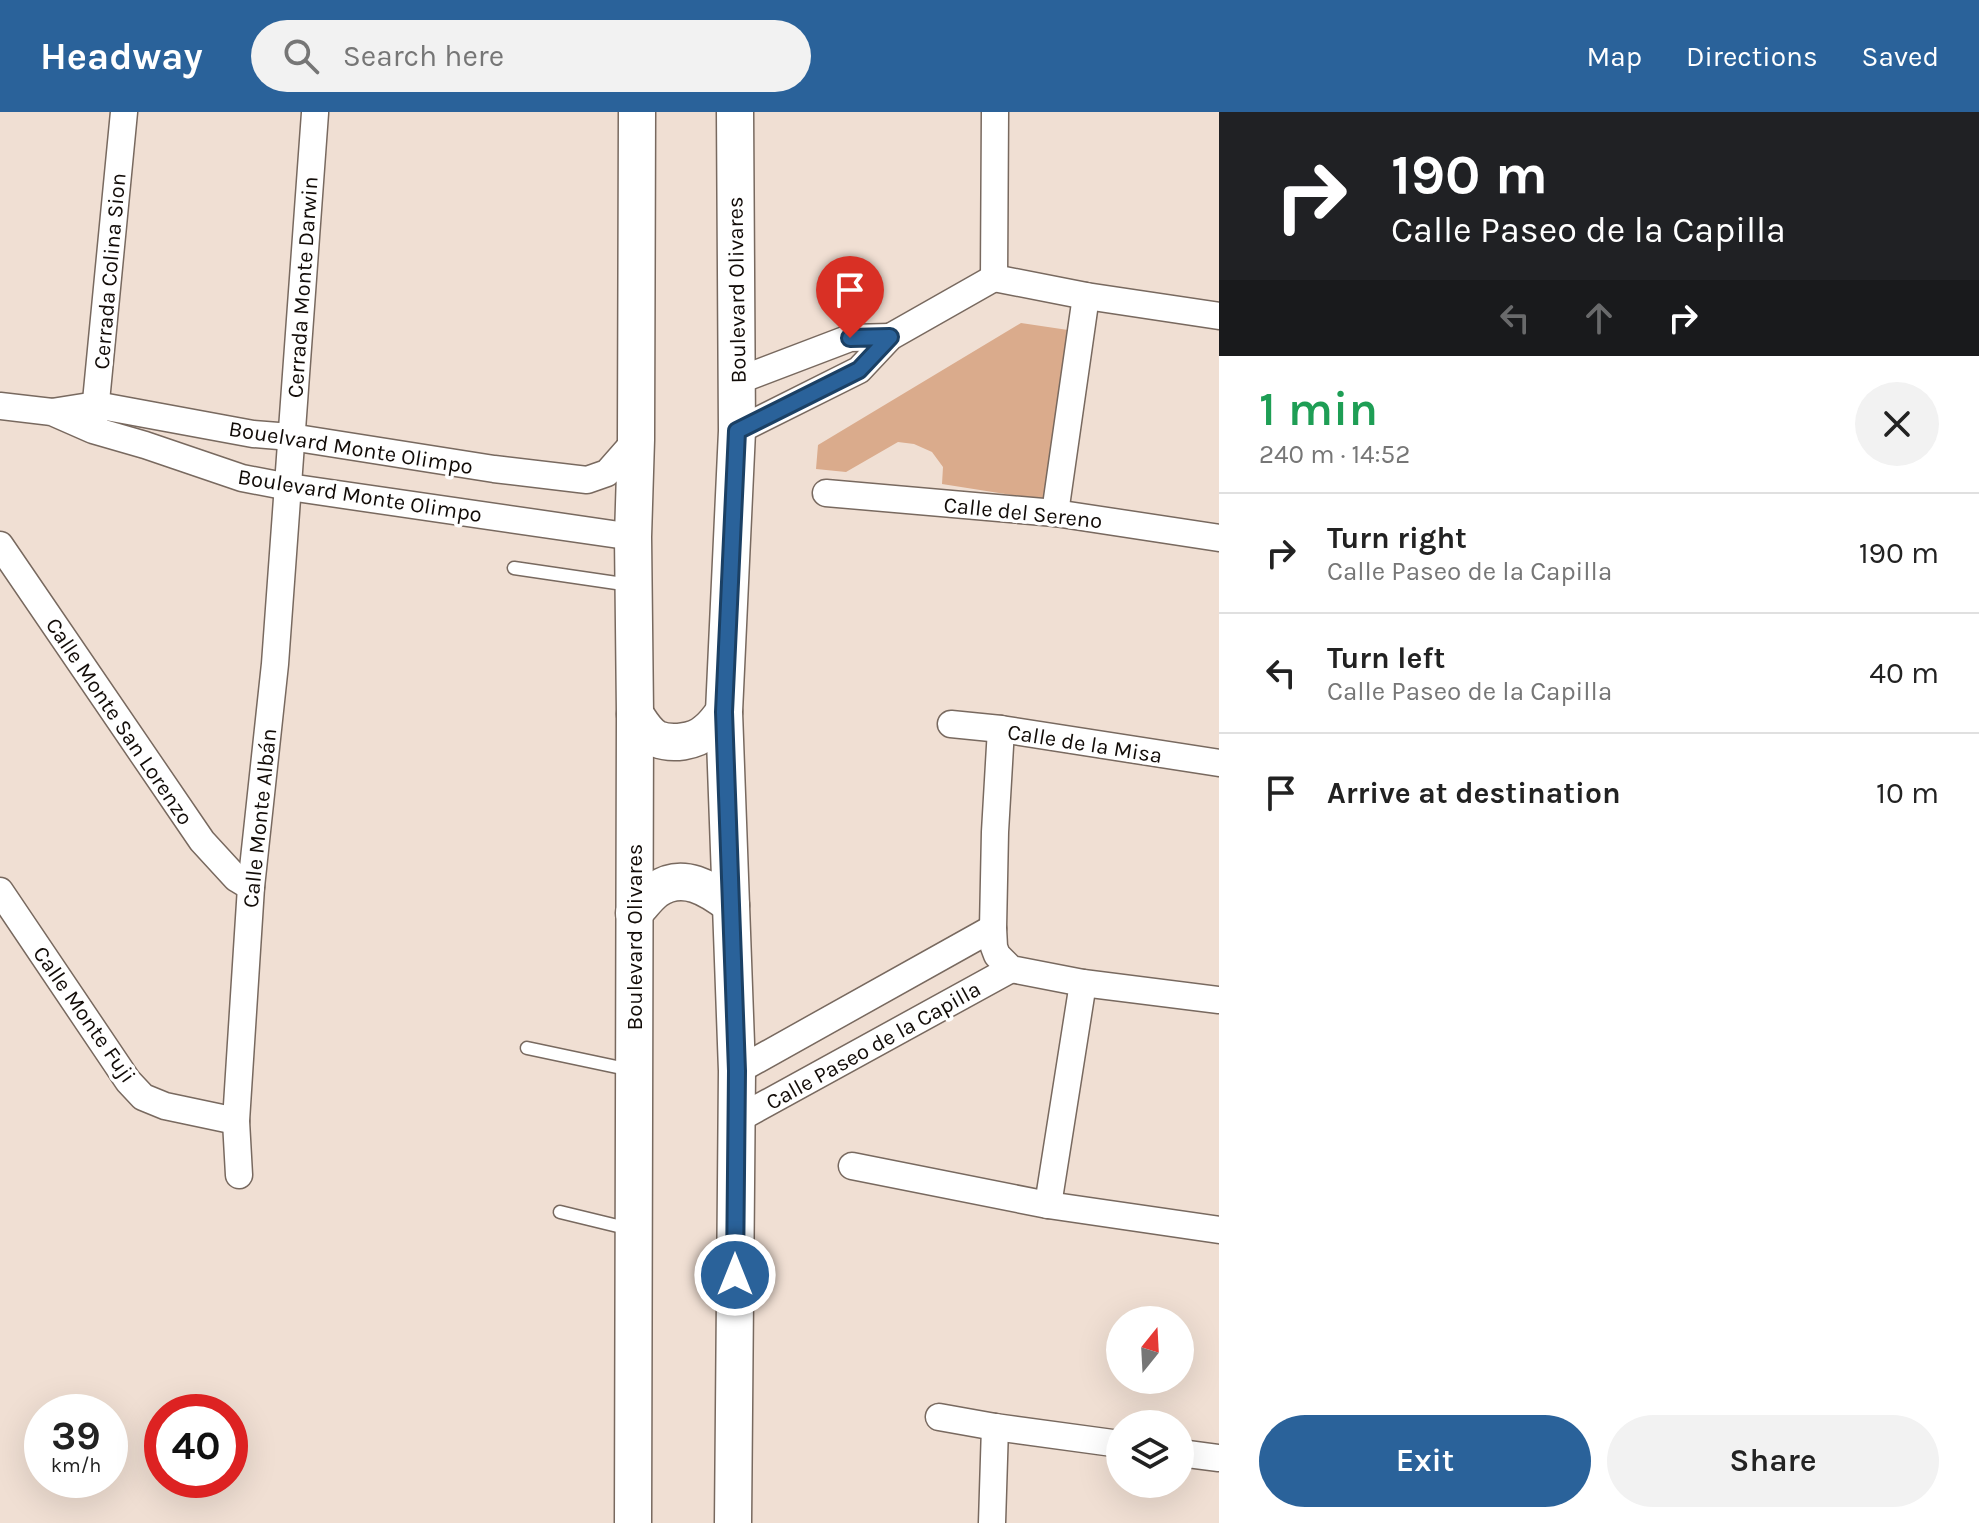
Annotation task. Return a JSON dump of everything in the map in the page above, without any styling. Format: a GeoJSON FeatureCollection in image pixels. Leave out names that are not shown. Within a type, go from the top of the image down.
{"type":"FeatureCollection","features":[{"type":"Feature","properties":{"kind":"street","name":"Cerrada Colina Sion"},"geometry":{"type":"LineString","coordinates":[[95,418],[124,112]]}},
{"type":"Feature","properties":{"kind":"street","name":"Boulevard Olivares"},"geometry":{"type":"LineString","coordinates":[[633,1523],[633,537],[637,112]]}},
{"type":"Feature","properties":{"kind":"street","name":"Boulevard Olivares"},"geometry":{"type":"LineString","coordinates":[[733,1523],[737,1071],[724,712],[737,431],[735,112]]}},
{"type":"Feature","properties":{"kind":"street"},"geometry":{"type":"LineString","coordinates":[[994,278],[995,112]]}},
{"type":"Feature","properties":{"kind":"street","name":"Cerrada Monte Darwin"},"geometry":{"type":"LineString","coordinates":[[290,449],[315,113]]}},
{"type":"Feature","properties":{"kind":"street"},"geometry":{"type":"LineString","coordinates":[[737,431],[859,370],[890,337],[994,278],[1086,296],[1219,316]]}},
{"type":"Feature","properties":{"kind":"street"},"geometry":{"type":"LineString","coordinates":[[1055,513],[1086,296]]}},
{"type":"Feature","properties":{"kind":"street"},"geometry":{"type":"LineString","coordinates":[[737,381],[850,338],[890,337]]}},
{"type":"Feature","properties":{"kind":"street","name":"Boulevard Monte Olimpo"},"geometry":{"type":"LineString","coordinates":[[0,406],[95,418],[145,445],[242,478],[633,537]]}},
{"type":"Feature","properties":{"kind":"street","name":"Bouelvard Monte Olimpo"},"geometry":{"type":"LineString","coordinates":[[95,418],[253,434],[290,449],[587,480],[607,473],[636,440]]}},
{"type":"Feature","properties":{"kind":"street","name":"Calle Monte Albán"},"geometry":{"type":"LineString","coordinates":[[239,1175],[236,1121],[251,887],[275,664],[290,449]]}},
{"type":"Feature","properties":{"kind":"street","name":"Calle del Sereno"},"geometry":{"type":"LineString","coordinates":[[826,493],[1055,513],[1219,538]]}},
{"type":"Feature","properties":{"kind":"street","name":"Calle Monte San Lorenzo"},"geometry":{"type":"LineString","coordinates":[[0,545],[202,841],[236,878],[251,887]]}},
{"type":"Feature","properties":{"kind":"street"},"geometry":{"type":"LineString","coordinates":[[635,714],[657,739],[678,742],[707,732],[724,712]]}},
{"type":"Feature","properties":{"kind":"street","name":"Calle de la Misa"},"geometry":{"type":"LineString","coordinates":[[951,724],[1219,763]]}},
{"type":"Feature","properties":{"kind":"street"},"geometry":{"type":"LineString","coordinates":[[1001,729],[993,928],[994,947],[1004,962],[1083,983],[1219,1000]]}},
{"type":"Feature","properties":{"kind":"street"},"geometry":{"type":"LineString","coordinates":[[634,913],[655,890],[670,883],[691,882],[708,888],[731,905]]}},
{"type":"Feature","properties":{"kind":"street","name":"Calle Monte Fuji"},"geometry":{"type":"LineString","coordinates":[[0,891],[128,1081],[143,1097],[165,1106],[236,1121]]}},
{"type":"Feature","properties":{"kind":"street","name":"Calle Paseo de la Capilla"},"geometry":{"type":"LineString","coordinates":[[737,1071],[993,928]]}},
{"type":"Feature","properties":{"kind":"street","name":"Calle Paseo de la Capilla"},"geometry":{"type":"LineString","coordinates":[[736,1120],[1004,962]]}},
{"type":"Feature","properties":{"kind":"street"},"geometry":{"type":"LineString","coordinates":[[1048,1205],[1083,983]]}},
{"type":"Feature","properties":{"kind":"street"},"geometry":{"type":"LineString","coordinates":[[852,1166],[1048,1205],[1219,1230]]}},
{"type":"Feature","properties":{"kind":"street"},"geometry":{"type":"LineString","coordinates":[[939,1417],[1106,1442]]}},
{"type":"Feature","properties":{"kind":"street"},"geometry":{"type":"LineString","coordinates":[[992,1523],[995,1427]]}},
{"type":"Feature","properties":{"kind":"street"},"geometry":{"type":"LineString","coordinates":[[1194,1455],[1219,1458]]}},
{"type":"Feature","properties":{"kind":"lane"},"geometry":{"type":"LineString","coordinates":[[514,568],[633,586]]}},
{"type":"Feature","properties":{"kind":"lane"},"geometry":{"type":"LineString","coordinates":[[527,1048],[634,1070]]}},
{"type":"Feature","properties":{"kind":"lane"},"geometry":{"type":"LineString","coordinates":[[560,1212],[633,1230]]}},
{"type":"Feature","properties":{"kind":"shaded area"},"geometry":{"type":"Polygon","coordinates":[[[1021,323],[1068,330],[1044,500],[942,484],[943,467],[932,452],[914,444],[898,442],[846,472],[816,469],[818,445],[1021,323]]]}},
{"type":"Feature","properties":{"kind":"route"},"geometry":{"type":"LineString","coordinates":[[735,1275],[737,1071],[724,712],[737,431],[859,370],[890,337],[850,338]]}}]}
